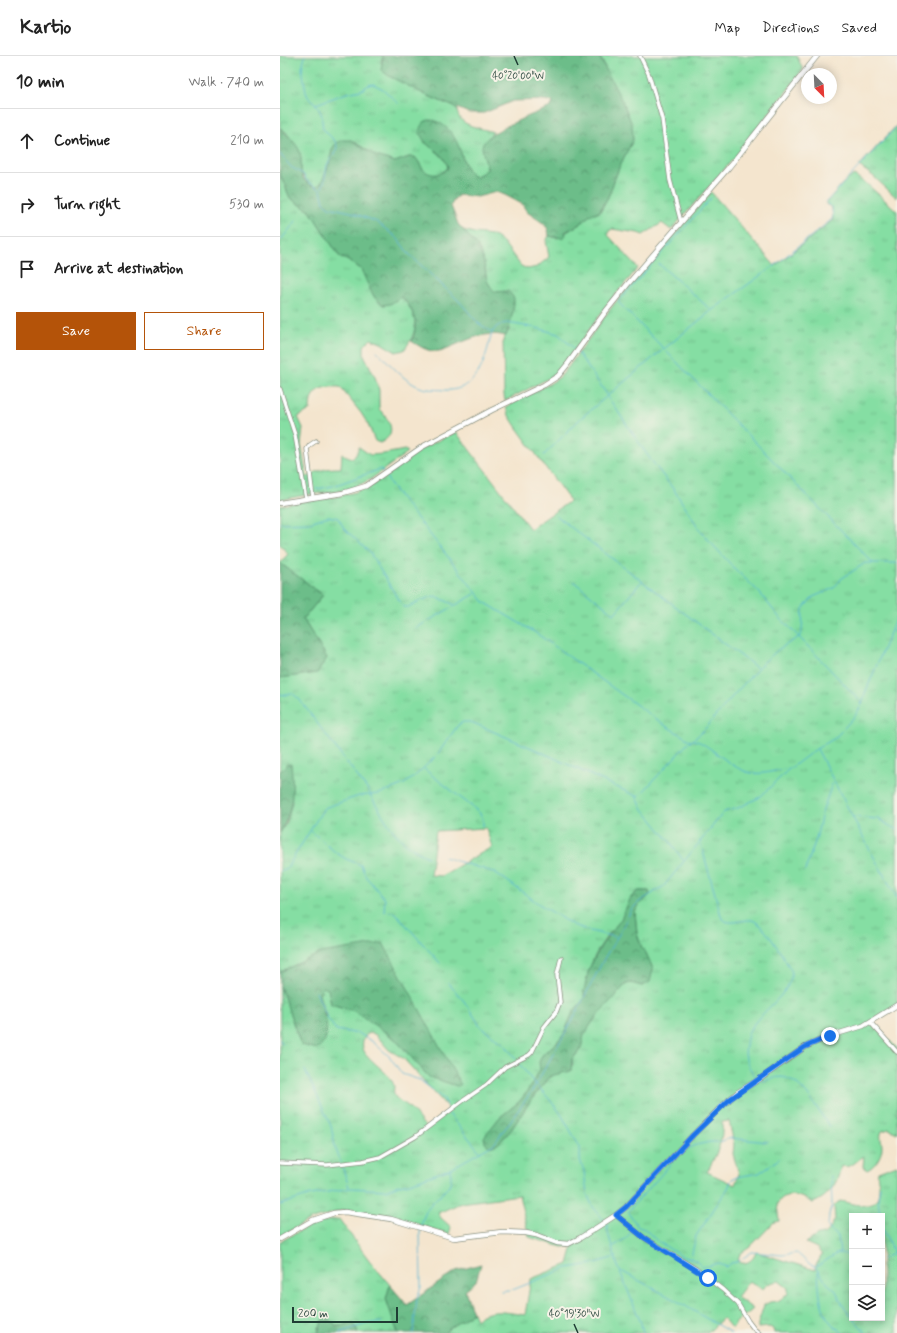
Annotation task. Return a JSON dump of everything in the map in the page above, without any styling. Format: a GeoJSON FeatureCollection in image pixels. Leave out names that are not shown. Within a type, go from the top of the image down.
{"type":"FeatureCollection","features":[{"type":"Feature","properties":{"kind":"street"},"geometry":{"type":"LineString","coordinates":[[640,56],[650,75],[662,119],[670,180],[681,222]]}},
{"type":"Feature","properties":{"kind":"street"},"geometry":{"type":"LineString","coordinates":[[280,503],[352,491],[366,486],[422,447],[558,376],[606,311],[758,131],[816,56]]}},
{"type":"Feature","properties":{"kind":"street"},"geometry":{"type":"LineString","coordinates":[[280,389],[292,421],[306,499]]}},
{"type":"Feature","properties":{"kind":"street"},"geometry":{"type":"LineString","coordinates":[[313,498],[307,449],[316,441]]}},
{"type":"Feature","properties":{"kind":"street"},"geometry":{"type":"LineString","coordinates":[[280,1163],[327,1165],[363,1161],[380,1157],[415,1137],[486,1085],[505,1067],[529,1055],[532,1052],[544,1027],[556,1012],[560,1002],[557,976],[561,958]]}},
{"type":"Feature","properties":{"kind":"street"},"geometry":{"type":"LineString","coordinates":[[280,1239],[323,1216],[345,1212],[397,1221],[454,1238],[502,1232],[526,1233],[557,1243],[568,1244],[580,1238],[626,1207],[693,1135],[738,1092],[760,1079],[805,1047],[830,1036],[855,1029],[870,1022],[897,1005]]}},
{"type":"Feature","properties":{"kind":"street"},"geometry":{"type":"LineString","coordinates":[[870,1022],[897,1052]]}},
{"type":"Feature","properties":{"kind":"street"},"geometry":{"type":"LineString","coordinates":[[616,1215],[643,1237],[696,1269],[713,1282],[738,1304],[748,1321],[759,1333]]}},
{"type":"Feature","properties":{"kind":"green space"},"geometry":{"type":"Polygon","coordinates":[[[280,56],[383,56],[381,62],[389,76],[428,96],[457,108],[458,114],[465,123],[493,132],[483,146],[487,169],[481,174],[473,176],[467,169],[454,139],[443,126],[434,120],[424,142],[444,159],[448,167],[443,172],[439,174],[429,174],[423,169],[418,161],[409,157],[395,162],[376,156],[351,140],[332,149],[328,170],[323,180],[316,187],[309,185],[301,172],[301,159],[292,141],[286,132],[280,128],[280,56]]]}},
{"type":"Feature","properties":{"kind":"green space"},"geometry":{"type":"Polygon","coordinates":[[[383,56],[599,56],[622,101],[632,124],[633,140],[620,165],[608,197],[599,212],[589,216],[580,224],[565,232],[566,235],[562,238],[549,236],[548,229],[543,223],[527,212],[522,204],[505,195],[496,192],[477,197],[459,195],[454,199],[451,206],[458,224],[478,247],[483,258],[487,281],[494,292],[508,291],[514,299],[512,318],[506,336],[492,334],[480,336],[444,350],[437,351],[425,349],[411,341],[414,336],[415,324],[412,312],[406,301],[401,297],[390,304],[383,305],[375,298],[361,269],[339,256],[310,211],[290,198],[280,174],[280,128],[298,147],[301,155],[301,171],[304,180],[316,187],[320,185],[323,179],[330,162],[332,149],[336,143],[342,140],[351,140],[376,156],[395,162],[409,157],[415,157],[425,171],[432,174],[439,174],[448,167],[444,159],[425,142],[419,132],[423,123],[431,120],[445,126],[452,133],[469,172],[475,176],[481,174],[487,169],[482,147],[491,135],[523,118],[551,107],[553,102],[545,100],[513,101],[484,113],[469,113],[428,96],[389,76],[381,70],[383,56]]]}},
{"type":"Feature","properties":{"kind":"green space"},"geometry":{"type":"Polygon","coordinates":[[[599,56],[797,56],[802,68],[801,73],[736,156],[671,230],[662,223],[643,235],[612,229],[608,232],[608,235],[638,268],[610,301],[557,373],[505,401],[503,340],[509,330],[513,307],[508,291],[494,292],[487,281],[483,258],[478,247],[463,230],[492,235],[503,242],[521,266],[528,269],[537,267],[549,257],[546,241],[549,236],[557,238],[580,224],[589,216],[600,212],[608,197],[620,165],[633,140],[603,62],[599,56]]]}},
{"type":"Feature","properties":{"kind":"green space"},"geometry":{"type":"Polygon","coordinates":[[[897,125],[897,198],[873,176],[859,166],[897,125]]]}},
{"type":"Feature","properties":{"kind":"green space"},"geometry":{"type":"Polygon","coordinates":[[[280,174],[290,198],[310,211],[339,256],[361,269],[375,298],[383,305],[390,304],[401,297],[411,310],[415,321],[415,326],[413,335],[404,350],[396,352],[371,339],[364,346],[364,355],[375,377],[379,390],[379,409],[386,417],[390,426],[391,431],[386,439],[380,443],[375,441],[368,424],[361,413],[340,387],[327,387],[318,390],[312,397],[310,410],[298,417],[303,428],[301,445],[307,478],[323,470],[341,468],[342,454],[352,458],[356,455],[359,447],[370,455],[405,450],[408,452],[371,479],[355,487],[335,492],[311,494],[280,500],[280,174]]]}},
{"type":"Feature","properties":{"kind":"green space"},"geometry":{"type":"Polygon","coordinates":[[[854,175],[867,184],[897,211],[897,1006],[870,1022],[897,1048],[897,1133],[889,1129],[882,1131],[881,1154],[875,1164],[867,1170],[863,1167],[864,1156],[851,1165],[845,1167],[841,1166],[838,1178],[832,1189],[819,1200],[813,1203],[794,1195],[789,1195],[781,1199],[777,1204],[779,1221],[774,1222],[750,1247],[740,1254],[738,1259],[741,1263],[748,1262],[752,1259],[756,1252],[815,1270],[816,1265],[822,1255],[817,1248],[806,1243],[818,1235],[825,1234],[829,1230],[835,1219],[834,1206],[840,1201],[860,1205],[871,1204],[878,1196],[878,1172],[897,1165],[897,1283],[892,1292],[897,1307],[897,1333],[774,1333],[773,1329],[770,1327],[758,1328],[764,1305],[770,1302],[778,1301],[787,1295],[788,1288],[779,1281],[766,1285],[763,1289],[749,1281],[737,1297],[753,1309],[739,1320],[732,1329],[723,1318],[708,1333],[445,1333],[449,1328],[473,1313],[476,1320],[487,1313],[493,1312],[506,1312],[525,1315],[531,1279],[568,1264],[573,1246],[562,1247],[529,1237],[519,1195],[461,1203],[438,1213],[441,1218],[451,1227],[449,1234],[389,1216],[361,1214],[343,1210],[310,1220],[280,1236],[280,986],[301,1045],[326,1021],[325,1012],[318,994],[323,987],[328,988],[331,1004],[354,1011],[395,1039],[429,1077],[321,953],[280,972],[280,833],[287,822],[292,802],[285,768],[280,771],[280,678],[317,673],[327,658],[303,619],[323,595],[280,563],[288,554],[280,544],[280,506],[312,499],[336,497],[356,492],[374,484],[419,450],[456,432],[530,529],[570,501],[517,428],[508,414],[506,407],[560,377],[614,304],[711,192],[775,266],[833,220],[832,209],[826,203],[842,184],[854,175]],[[486,828],[436,831],[430,875],[441,876],[492,847],[486,828]],[[638,891],[630,900],[621,920],[607,936],[597,953],[587,976],[585,999],[573,1012],[564,1034],[543,1054],[540,1070],[527,1092],[519,1102],[499,1118],[498,1144],[511,1130],[531,1100],[551,1076],[573,1065],[572,1059],[578,1053],[584,1034],[611,999],[629,983],[642,986],[653,969],[646,953],[642,948],[637,934],[635,912],[639,905],[650,895],[649,891],[638,891]],[[372,1033],[367,1034],[364,1040],[363,1048],[365,1054],[387,1074],[392,1081],[396,1098],[411,1109],[427,1128],[450,1110],[403,1058],[389,1050],[376,1035],[372,1033]],[[729,1121],[722,1122],[721,1142],[707,1172],[735,1185],[739,1174],[733,1154],[734,1144],[729,1121]]]}},
{"type":"Feature","properties":{"kind":"green space"},"geometry":{"type":"Polygon","coordinates":[[[280,563],[323,595],[303,619],[327,658],[317,673],[280,678],[280,563]]]}},
{"type":"Feature","properties":{"kind":"green space"},"geometry":{"type":"Polygon","coordinates":[[[286,764],[291,764],[292,800],[288,816],[280,833],[280,771],[285,768],[286,764]]]}},
{"type":"Feature","properties":{"kind":"green space"},"geometry":{"type":"Polygon","coordinates":[[[638,891],[649,891],[650,895],[639,905],[635,912],[637,934],[642,948],[646,953],[653,969],[650,982],[642,986],[631,983],[626,984],[595,1018],[584,1035],[581,1049],[572,1059],[571,1071],[550,1076],[531,1100],[511,1130],[498,1144],[490,1147],[485,1143],[484,1137],[499,1118],[519,1102],[527,1092],[540,1070],[539,1062],[543,1054],[564,1034],[573,1012],[584,999],[584,990],[589,969],[601,946],[621,919],[631,897],[638,891]]]}},
{"type":"Feature","properties":{"kind":"green space"},"geometry":{"type":"Polygon","coordinates":[[[383,943],[461,1085],[457,1086],[429,1077],[395,1039],[354,1011],[331,1004],[328,989],[323,987],[319,994],[327,1031],[324,1042],[317,1049],[301,1045],[280,986],[280,972],[321,953],[383,943]]]}},
{"type":"Feature","properties":{"kind":"green space"},"geometry":{"type":"Polygon","coordinates":[[[339,1219],[369,1260],[390,1285],[386,1299],[399,1333],[358,1333],[348,1323],[339,1326],[330,1320],[319,1327],[318,1333],[280,1333],[280,1242],[301,1230],[316,1224],[339,1219]]]}},
{"type":"Feature","properties":{"kind":"green space"},"geometry":{"type":"Polygon","coordinates":[[[481,1264],[476,1281],[465,1290],[473,1313],[449,1328],[445,1333],[399,1333],[397,1331],[386,1299],[390,1285],[407,1305],[456,1271],[481,1264]]]}},
{"type":"Feature","properties":{"kind":"green space"},"geometry":{"type":"Polygon","coordinates":[[[327,1318],[337,1326],[352,1323],[358,1333],[318,1333],[322,1321],[327,1318]]]}},
{"type":"Feature","properties":{"kind":"waterway"},"geometry":{"type":"LineString","coordinates":[[305,56],[302,68],[306,92],[308,97],[316,104],[321,113],[323,129],[335,141],[337,146],[336,151],[327,165],[324,183],[321,190]]}},
{"type":"Feature","properties":{"kind":"waterway"},"geometry":{"type":"LineString","coordinates":[[316,104],[347,93],[361,90],[373,84],[383,89],[398,103]]}},
{"type":"Feature","properties":{"kind":"waterway"},"geometry":{"type":"LineString","coordinates":[[544,455],[581,418],[654,357],[711,311],[775,265],[831,220],[833,217],[832,208],[826,202],[897,126]]}},
{"type":"Feature","properties":{"kind":"waterway"},"geometry":{"type":"LineString","coordinates":[[280,154],[291,167],[303,174],[307,181],[321,190],[324,203],[329,207],[351,212],[377,222],[398,239],[408,253],[459,301],[478,323],[492,332]]}},
{"type":"Feature","properties":{"kind":"waterway"},"geometry":{"type":"LineString","coordinates":[[664,349],[618,302],[711,198]]}},
{"type":"Feature","properties":{"kind":"waterway"},"geometry":{"type":"LineString","coordinates":[[280,241],[296,221]]}},
{"type":"Feature","properties":{"kind":"waterway"},"geometry":{"type":"LineString","coordinates":[[659,264],[711,310]]}},
{"type":"Feature","properties":{"kind":"waterway"},"geometry":{"type":"LineString","coordinates":[[377,351],[407,380],[414,384],[428,389],[448,390],[464,386],[477,374],[485,357],[492,333],[496,327],[502,324],[507,323],[537,328],[558,334],[576,350]]}},
{"type":"Feature","properties":{"kind":"waterway"},"geometry":{"type":"LineString","coordinates":[[664,349],[873,563]]}},
{"type":"Feature","properties":{"kind":"waterway"},"geometry":{"type":"LineString","coordinates":[[578,353],[608,396]]}},
{"type":"Feature","properties":{"kind":"waterway"},"geometry":{"type":"LineString","coordinates":[[608,397],[648,456],[674,490],[702,533],[734,568],[758,591],[779,617],[798,636]]}},
{"type":"Feature","properties":{"kind":"waterway"},"geometry":{"type":"LineString","coordinates":[[316,489],[333,486],[381,469],[383,472]]}},
{"type":"Feature","properties":{"kind":"waterway"},"geometry":{"type":"LineString","coordinates":[[385,475],[393,488],[484,602],[536,633],[666,726],[691,741]]}},
{"type":"Feature","properties":{"kind":"waterway"},"geometry":{"type":"LineString","coordinates":[[280,523],[310,522],[328,516],[338,518],[344,528],[370,553],[403,607],[409,607],[419,601],[435,596],[455,605]]}},
{"type":"Feature","properties":{"kind":"waterway"},"geometry":{"type":"LineString","coordinates":[[557,516],[757,668]]}},
{"type":"Feature","properties":{"kind":"waterway"},"geometry":{"type":"LineString","coordinates":[[636,796],[640,795],[688,743],[703,731],[764,662],[779,649],[799,637],[802,631],[803,609],[813,597],[834,588],[841,579],[865,563],[897,563]]}},
{"type":"Feature","properties":{"kind":"waterway"},"geometry":{"type":"LineString","coordinates":[[573,581],[614,614],[641,582]]}},
{"type":"Feature","properties":{"kind":"waterway"},"geometry":{"type":"LineString","coordinates":[[416,628],[475,594]]}},
{"type":"Feature","properties":{"kind":"waterway"},"geometry":{"type":"LineString","coordinates":[[280,1205],[311,1195],[350,1188],[386,1190],[450,1169],[494,1144],[532,1091],[573,1019],[631,910],[639,902],[664,886],[724,812],[738,808],[760,797],[788,770],[816,749],[835,738],[855,716],[861,706],[897,616]]}},
{"type":"Feature","properties":{"kind":"waterway"},"geometry":{"type":"LineString","coordinates":[[892,630],[897,634]]}},
{"type":"Feature","properties":{"kind":"waterway"},"geometry":{"type":"LineString","coordinates":[[799,637],[862,703]]}},
{"type":"Feature","properties":{"kind":"waterway"},"geometry":{"type":"LineString","coordinates":[[280,694],[285,695],[292,693],[299,699],[370,793]]}},
{"type":"Feature","properties":{"kind":"waterway"},"geometry":{"type":"LineString","coordinates":[[280,871],[287,868],[324,808],[359,796],[379,794],[404,784],[414,777],[437,755],[458,725],[463,722],[471,722],[541,752],[636,796]]}},
{"type":"Feature","properties":{"kind":"waterway"},"geometry":{"type":"LineString","coordinates":[[694,740],[703,744],[733,765],[746,772],[760,773],[789,768]]}},
{"type":"Feature","properties":{"kind":"waterway"},"geometry":{"type":"LineString","coordinates":[[817,749],[897,898]]}},
{"type":"Feature","properties":{"kind":"waterway"},"geometry":{"type":"LineString","coordinates":[[424,769],[479,812],[483,819],[483,826]]}},
{"type":"Feature","properties":{"kind":"waterway"},"geometry":{"type":"LineString","coordinates":[[805,871],[833,781]]}},
{"type":"Feature","properties":{"kind":"waterway"},"geometry":{"type":"LineString","coordinates":[[370,795],[388,823],[400,838],[408,845],[428,857]]}},
{"type":"Feature","properties":{"kind":"waterway"},"geometry":{"type":"LineString","coordinates":[[637,797],[642,808],[683,860]]}},
{"type":"Feature","properties":{"kind":"waterway"},"geometry":{"type":"LineString","coordinates":[[853,817],[878,819],[897,830]]}},
{"type":"Feature","properties":{"kind":"waterway"},"geometry":{"type":"LineString","coordinates":[[311,831],[335,852],[346,859],[361,865],[366,877],[385,899],[384,911],[393,912],[397,915],[440,963]]}},
{"type":"Feature","properties":{"kind":"waterway"},"geometry":{"type":"LineString","coordinates":[[700,841],[722,919],[729,922],[752,920],[757,923],[774,943],[792,972],[786,989],[760,1016],[748,1033],[745,1055],[749,1068],[758,1079]]}},
{"type":"Feature","properties":{"kind":"waterway"},"geometry":{"type":"LineString","coordinates":[[444,857],[496,873],[539,904],[573,925],[590,931],[616,937]]}},
{"type":"Feature","properties":{"kind":"waterway"},"geometry":{"type":"LineString","coordinates":[[448,983],[464,1001],[481,1027],[504,1044],[516,1059]]}},
{"type":"Feature","properties":{"kind":"waterway"},"geometry":{"type":"LineString","coordinates":[[316,992],[328,1019],[336,1030],[360,1034],[373,1042],[390,1057],[402,1074],[420,1080],[444,1099],[448,1111]]}},
{"type":"Feature","properties":{"kind":"waterway"},"geometry":{"type":"LineString","coordinates":[[280,1040],[283,1044]]}},
{"type":"Feature","properties":{"kind":"waterway"},"geometry":{"type":"LineString","coordinates":[[518,1062],[535,1084]]}},
{"type":"Feature","properties":{"kind":"waterway"},"geometry":{"type":"LineString","coordinates":[[305,1070],[331,1126],[335,1147],[341,1163]]}},
{"type":"Feature","properties":{"kind":"waterway"},"geometry":{"type":"LineString","coordinates":[[760,1081],[781,1077],[796,1083],[809,1096],[829,1126]]}},
{"type":"Feature","properties":{"kind":"waterway"},"geometry":{"type":"LineString","coordinates":[[536,1084],[561,1114],[580,1147],[580,1160],[584,1171],[587,1194],[593,1207],[604,1220]]}},
{"type":"Feature","properties":{"kind":"waterway"},"geometry":{"type":"LineString","coordinates":[[449,1114],[480,1152]]}},
{"type":"Feature","properties":{"kind":"waterway"},"geometry":{"type":"LineString","coordinates":[[768,1142],[730,1138],[720,1142],[710,1142],[696,1145],[681,1152],[628,1211],[638,1227],[645,1229],[656,1240],[681,1256],[695,1260],[702,1267],[717,1263],[727,1267],[731,1263],[737,1262],[752,1252],[782,1255],[797,1253],[815,1267],[828,1284],[836,1291],[849,1313]]}},
{"type":"Feature","properties":{"kind":"waterway"},"geometry":{"type":"LineString","coordinates":[[691,1258],[696,1236],[728,1188],[732,1179],[759,1173],[779,1159]]}},
{"type":"Feature","properties":{"kind":"waterway"},"geometry":{"type":"LineString","coordinates":[[342,1166],[349,1187]]}},
{"type":"Feature","properties":{"kind":"waterway"},"geometry":{"type":"LineString","coordinates":[[421,1226],[428,1208],[447,1189],[451,1181],[450,1170]]}},
{"type":"Feature","properties":{"kind":"waterway"},"geometry":{"type":"LineString","coordinates":[[831,1176],[832,1206],[829,1214],[828,1227],[838,1236],[840,1253]]}},
{"type":"Feature","properties":{"kind":"waterway"},"geometry":{"type":"LineString","coordinates":[[880,1186],[878,1198],[880,1213]]}},
{"type":"Feature","properties":{"kind":"waterway"},"geometry":{"type":"LineString","coordinates":[[607,1224],[608,1233],[617,1264],[641,1323],[643,1333]]}},
{"type":"Feature","properties":{"kind":"waterway"},"geometry":{"type":"LineString","coordinates":[[413,1333],[417,1299],[421,1287],[420,1229]]}},
{"type":"Feature","properties":{"kind":"waterway"},"geometry":{"type":"LineString","coordinates":[[613,1247],[626,1238],[633,1230]]}},
{"type":"Feature","properties":{"kind":"waterway"},"geometry":{"type":"LineString","coordinates":[[885,1234],[894,1253]]}},
{"type":"Feature","properties":{"kind":"waterway"},"geometry":{"type":"LineString","coordinates":[[885,1258],[897,1250]]}},
{"type":"Feature","properties":{"kind":"waterway"},"geometry":{"type":"LineString","coordinates":[[816,1267],[836,1254],[841,1253],[849,1256]]}},
{"type":"Feature","properties":{"kind":"waterway"},"geometry":{"type":"LineString","coordinates":[[501,1291],[515,1289],[567,1268],[593,1264],[615,1257]]}},
{"type":"Feature","properties":{"kind":"waterway"},"geometry":{"type":"LineString","coordinates":[[621,1271],[677,1301],[731,1333]]}},
{"type":"Feature","properties":{"kind":"waterway"},"geometry":{"type":"LineString","coordinates":[[818,1271],[820,1298],[824,1311],[831,1323],[843,1333]]}},
{"type":"Feature","properties":{"kind":"waterway"},"geometry":{"type":"LineString","coordinates":[[856,1321],[866,1333]]}},
{"type":"Feature","properties":{"kind":"waterway"},"geometry":{"type":"LineString","coordinates":[[339,1333],[366,1324],[382,1322]]}},
{"type":"Feature","properties":{"kind":"route"},"geometry":{"type":"LineString","coordinates":[[708,1278],[696,1269],[643,1237],[616,1215],[626,1207],[693,1135],[738,1092],[760,1079],[805,1047],[830,1036]]}}]}
